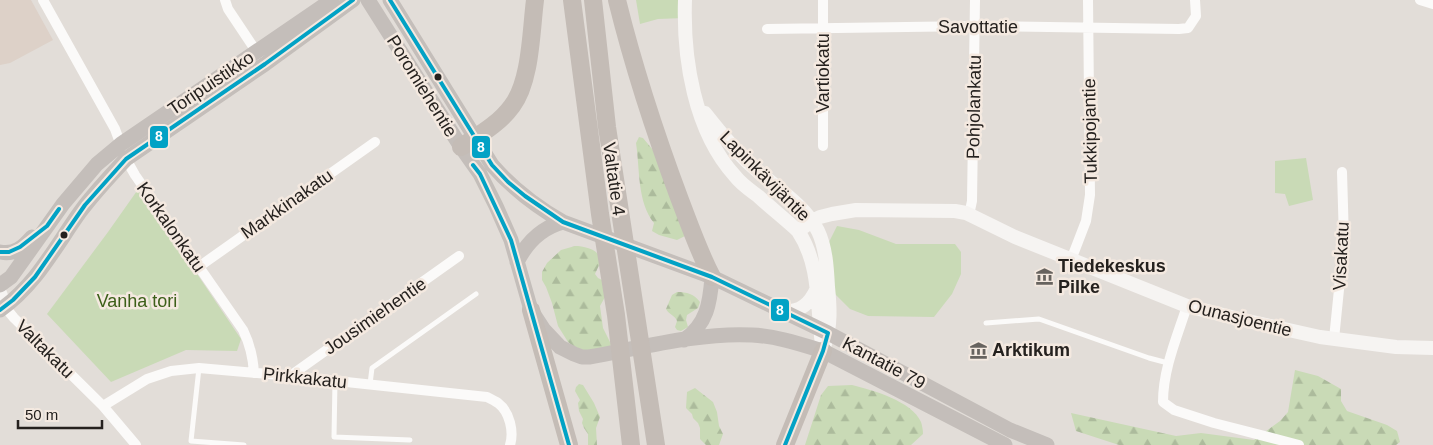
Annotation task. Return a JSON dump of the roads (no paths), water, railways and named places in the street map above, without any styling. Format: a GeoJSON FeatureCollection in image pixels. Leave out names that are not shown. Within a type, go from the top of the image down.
{"type":"FeatureCollection","features":[{"type":"Feature","properties":{"kind":"highway"},"geometry":{"type":"LineString","coordinates":[[468,143],[486,131],[508,112],[522,90],[535,0]]}},
{"type":"Feature","properties":{"kind":"highway","name":"Valtatie 4"},"geometry":{"type":"LineString","coordinates":[[572,0],[600,214],[616,315],[631,445]]}},
{"type":"Feature","properties":{"kind":"highway","name":"Valtatie 4"},"geometry":{"type":"LineString","coordinates":[[593,0],[607,127],[656,445]]}},
{"type":"Feature","properties":{"kind":"highway"},"geometry":{"type":"LineString","coordinates":[[617,0],[661,151],[702,259],[712,277]]}},
{"type":"Feature","properties":{"kind":"highway"},"geometry":{"type":"LineString","coordinates":[[531,310],[569,445]]}},
{"type":"Feature","properties":{"kind":"highway"},"geometry":{"type":"LineString","coordinates":[[785,445],[823,351]]}},
{"type":"Feature","properties":{"kind":"main road","name":"Toripuistikko"},"geometry":{"type":"LineString","coordinates":[[2,303],[23,292],[49,259],[81,211],[126,159],[260,58],[332,0]]}},
{"type":"Feature","properties":{"kind":"main road","name":"Toripuistikko"},"geometry":{"type":"LineString","coordinates":[[0,284],[11,277],[63,204],[98,164],[121,144],[353,0]]}},
{"type":"Feature","properties":{"kind":"main road","name":"Poromiehentie"},"geometry":{"type":"LineString","coordinates":[[368,0],[468,143],[507,182],[544,212],[563,222],[665,259]]}},
{"type":"Feature","properties":{"kind":"main road","name":"Poromiehentie"},"geometry":{"type":"LineString","coordinates":[[390,0],[468,143],[480,174],[511,240],[531,310],[544,330],[560,347],[582,357],[589,357]]}},
{"type":"Feature","properties":{"kind":"main road","name":"Lapinkävijäntie"},"geometry":{"type":"LineString","coordinates":[[685,0],[686,52],[706,129],[715,149],[735,176],[798,231],[806,242],[814,268],[824,331]]}},
{"type":"Feature","properties":{"kind":"main road","name":"Lapinkävijäntie"},"geometry":{"type":"LineString","coordinates":[[698,104],[719,132],[752,166],[792,200],[812,221],[822,243],[826,260],[830,307],[824,331],[823,351]]}},
{"type":"Feature","properties":{"kind":"main road","name":"Ounasjoentie"},"geometry":{"type":"LineString","coordinates":[[798,231],[812,221],[832,214],[856,210],[955,212],[969,215],[1015,237],[1187,306],[1334,339],[1396,347],[1433,348]]}},
{"type":"Feature","properties":{"kind":"main road"},"geometry":{"type":"LineString","coordinates":[[517,262],[522,252],[545,228],[563,222]]}},
{"type":"Feature","properties":{"kind":"main road"},"geometry":{"type":"LineString","coordinates":[[0,252],[15,252],[47,226]]}},
{"type":"Feature","properties":{"kind":"main road","name":"Kantatie 79"},"geometry":{"type":"LineString","coordinates":[[665,259],[712,277],[824,331],[1010,430],[1047,445]]}},
{"type":"Feature","properties":{"kind":"main road"},"geometry":{"type":"LineString","coordinates":[[681,340],[697,330],[702,321],[711,294],[712,277]]}},
{"type":"Feature","properties":{"kind":"main road"},"geometry":{"type":"LineString","coordinates":[[782,311],[793,312],[801,309],[808,303],[817,288]]}},
{"type":"Feature","properties":{"kind":"main road","name":"Kantatie 79"},"geometry":{"type":"LineString","coordinates":[[589,357],[681,340],[734,335],[752,335],[796,342],[823,351],[1005,445]]}},
{"type":"Feature","properties":{"kind":"street","name":"Korkalonkatu"},"geometry":{"type":"LineString","coordinates":[[44,0],[115,129],[126,159],[135,175],[200,266],[246,336],[253,358],[254,373]]}},
{"type":"Feature","properties":{"kind":"street"},"geometry":{"type":"LineString","coordinates":[[225,0],[228,9],[260,58]]}},
{"type":"Feature","properties":{"kind":"street","name":"Vartiokatu"},"geometry":{"type":"LineString","coordinates":[[822,146],[823,0]]}},
{"type":"Feature","properties":{"kind":"street","name":"Pohjolankatu"},"geometry":{"type":"LineString","coordinates":[[969,215],[972,201],[975,0]]}},
{"type":"Feature","properties":{"kind":"street","name":"Tukkipojantie"},"geometry":{"type":"LineString","coordinates":[[1071,260],[1086,221],[1090,195],[1088,0]]}},
{"type":"Feature","properties":{"kind":"street","name":"Savottatie"},"geometry":{"type":"LineString","coordinates":[[767,29],[976,26],[1178,29],[1188,28],[1196,16],[1195,0]]}},
{"type":"Feature","properties":{"kind":"street"},"geometry":{"type":"LineString","coordinates":[[1420,0],[1433,4]]}},
{"type":"Feature","properties":{"kind":"street","name":"Markkinakatu"},"geometry":{"type":"LineString","coordinates":[[200,266],[375,142]]}},
{"type":"Feature","properties":{"kind":"street","name":"Visakatu"},"geometry":{"type":"LineString","coordinates":[[1334,339],[1344,240],[1342,172]]}},
{"type":"Feature","properties":{"kind":"street","name":"Jousimiehentie"},"geometry":{"type":"LineString","coordinates":[[290,376],[459,256]]}},
{"type":"Feature","properties":{"kind":"street","name":"Valtakatu"},"geometry":{"type":"LineString","coordinates":[[2,303],[14,318],[103,406],[136,445]]}},
{"type":"Feature","properties":{"kind":"street"},"geometry":{"type":"LineString","coordinates":[[1187,306],[1168,363],[1162,402],[1174,410],[1214,423],[1299,445]]}},
{"type":"Feature","properties":{"kind":"street","name":"Pirkkakatu"},"geometry":{"type":"LineString","coordinates":[[103,406],[147,379],[171,370],[198,368],[290,376],[488,397],[500,404],[508,416],[512,432],[510,445]]}},
{"type":"Feature","properties":{"kind":"lane"},"geometry":{"type":"LineString","coordinates":[[369,384],[372,368],[476,294]]}},
{"type":"Feature","properties":{"kind":"lane"},"geometry":{"type":"LineString","coordinates":[[986,323],[1039,319],[1168,363]]}},
{"type":"Feature","properties":{"kind":"lane"},"geometry":{"type":"LineString","coordinates":[[198,368],[191,442],[244,445]]}},
{"type":"Feature","properties":{"kind":"lane"},"geometry":{"type":"LineString","coordinates":[[335,381],[334,437],[410,440]]}},
{"type":"Feature","properties":{"kind":"place","name":"Tiedekeskus Pilke"},"geometry":{"type":"Point","coordinates":[1044,276]}},
{"type":"Feature","properties":{"kind":"place","name":"Arktikum"},"geometry":{"type":"Point","coordinates":[978,350]}},
{"type":"Feature","properties":{"kind":"park label","name":"Vanha tori"},"geometry":{"type":"Point","coordinates":[137,301]}}]}
